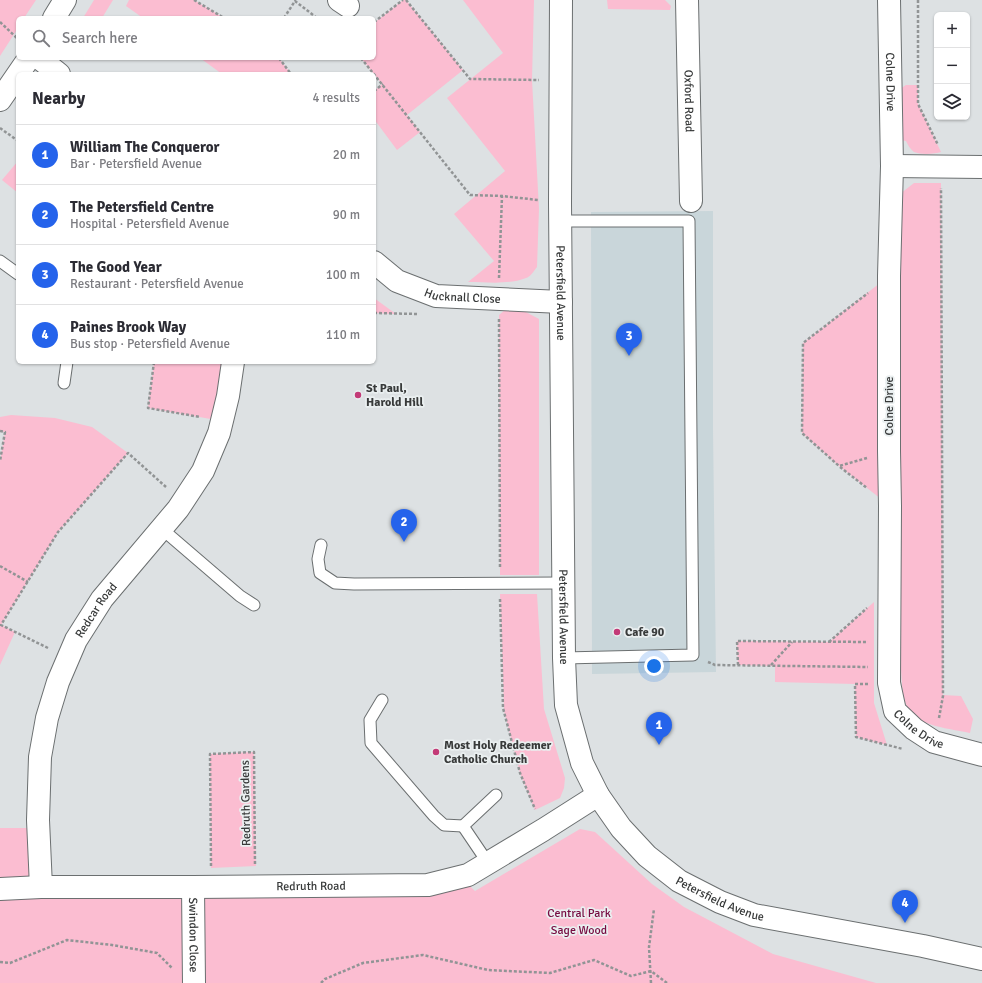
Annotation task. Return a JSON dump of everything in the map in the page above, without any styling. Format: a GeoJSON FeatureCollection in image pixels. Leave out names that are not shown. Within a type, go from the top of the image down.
{"type":"FeatureCollection","features":[{"type":"Feature","properties":{"kind":"street"},"geometry":{"type":"LineString","coordinates":[[55,16],[65,0]]}},
{"type":"Feature","properties":{"kind":"street","name":"Petersfield Avenue"},"geometry":{"type":"LineString","coordinates":[[561,0],[560,212],[563,532],[562,583],[564,658],[566,705],[582,763],[598,795],[621,828],[647,856],[679,881],[720,902],[754,915],[923,946],[982,960]]}},
{"type":"Feature","properties":{"kind":"street","name":"Oxford Road"},"geometry":{"type":"LineString","coordinates":[[687,0],[691,201]]}},
{"type":"Feature","properties":{"kind":"street","name":"Colne Drive"},"geometry":{"type":"LineString","coordinates":[[889,0],[892,166],[889,276],[889,683],[895,711],[914,729],[934,742],[982,755]]}},
{"type":"Feature","properties":{"kind":"street"},"geometry":{"type":"LineString","coordinates":[[19,72],[28,60]]}},
{"type":"Feature","properties":{"kind":"street"},"geometry":{"type":"LineString","coordinates":[[42,60],[57,72]]}},
{"type":"Feature","properties":{"kind":"street"},"geometry":{"type":"LineString","coordinates":[[0,100],[16,77]]}},
{"type":"Feature","properties":{"kind":"street"},"geometry":{"type":"LineString","coordinates":[[892,166],[982,167]]}},
{"type":"Feature","properties":{"kind":"street","name":"Hucknall Close"},"geometry":{"type":"LineString","coordinates":[[376,264],[397,281],[436,296],[561,302]]}},
{"type":"Feature","properties":{"kind":"street","name":"Redcar Road"},"geometry":{"type":"LineString","coordinates":[[41,887],[38,820],[40,757],[47,718],[58,682],[76,640],[102,599],[162,530],[203,471],[219,433],[228,396],[233,364]]}},
{"type":"Feature","properties":{"kind":"street","name":"Redruth Road"},"geometry":{"type":"LineString","coordinates":[[0,889],[41,887],[428,885],[468,875],[598,795]]}},
{"type":"Feature","properties":{"kind":"street","name":"Swindon Close"},"geometry":{"type":"LineString","coordinates":[[186,978],[202,887]]}},
{"type":"Feature","properties":{"kind":"lane"},"geometry":{"type":"LineString","coordinates":[[560,212],[689,221],[693,655],[564,658]]}},
{"type":"Feature","properties":{"kind":"lane"},"geometry":{"type":"LineString","coordinates":[[0,261],[16,273]]}},
{"type":"Feature","properties":{"kind":"lane"},"geometry":{"type":"LineString","coordinates":[[64,383],[67,364]]}},
{"type":"Feature","properties":{"kind":"lane"},"geometry":{"type":"LineString","coordinates":[[162,530],[240,596],[254,605]]}},
{"type":"Feature","properties":{"kind":"lane"},"geometry":{"type":"LineString","coordinates":[[321,545],[318,559],[320,573],[335,582],[354,584],[562,583]]}},
{"type":"Feature","properties":{"kind":"lane"},"geometry":{"type":"LineString","coordinates":[[382,700],[370,720],[371,743],[434,816],[444,825],[463,826],[496,795]]}},
{"type":"Feature","properties":{"kind":"lane"},"geometry":{"type":"LineString","coordinates":[[463,826],[488,862]]}},
{"type":"Feature","properties":{"kind":"path"},"geometry":{"type":"LineString","coordinates":[[194,0],[221,16]]}},
{"type":"Feature","properties":{"kind":"path"},"geometry":{"type":"LineString","coordinates":[[285,16],[295,0],[315,16]]}},
{"type":"Feature","properties":{"kind":"path"},"geometry":{"type":"LineString","coordinates":[[376,21],[405,0],[470,79],[561,80]]}},
{"type":"Feature","properties":{"kind":"path"},"geometry":{"type":"LineString","coordinates":[[918,0],[918,104],[941,152],[943,696],[934,742]]}},
{"type":"Feature","properties":{"kind":"path"},"geometry":{"type":"LineString","coordinates":[[0,22],[16,37]]}},
{"type":"Feature","properties":{"kind":"path"},"geometry":{"type":"LineString","coordinates":[[280,60],[289,72]]}},
{"type":"Feature","properties":{"kind":"path"},"geometry":{"type":"LineString","coordinates":[[363,60],[372,72]]}},
{"type":"Feature","properties":{"kind":"path"},"geometry":{"type":"LineString","coordinates":[[376,77],[470,195],[502,196],[560,212]]}},
{"type":"Feature","properties":{"kind":"path"},"geometry":{"type":"LineString","coordinates":[[376,89],[382,84]]}},
{"type":"Feature","properties":{"kind":"path"},"geometry":{"type":"LineString","coordinates":[[0,128],[16,140]]}},
{"type":"Feature","properties":{"kind":"path"},"geometry":{"type":"LineString","coordinates":[[502,196],[498,299],[500,626],[504,708],[520,773],[543,830]]}},
{"type":"Feature","properties":{"kind":"path"},"geometry":{"type":"LineString","coordinates":[[889,276],[803,343],[802,433],[839,466],[890,506]]}},
{"type":"Feature","properties":{"kind":"path"},"geometry":{"type":"LineString","coordinates":[[154,364],[148,408],[222,422]]}},
{"type":"Feature","properties":{"kind":"path"},"geometry":{"type":"LineString","coordinates":[[0,431],[5,432],[0,461]]}},
{"type":"Feature","properties":{"kind":"path"},"geometry":{"type":"LineString","coordinates":[[839,466],[889,451]]}},
{"type":"Feature","properties":{"kind":"path"},"geometry":{"type":"LineString","coordinates":[[68,657],[1,626],[58,532],[128,453],[182,503]]}},
{"type":"Feature","properties":{"kind":"path"},"geometry":{"type":"LineString","coordinates":[[0,566],[28,582]]}},
{"type":"Feature","properties":{"kind":"path"},"geometry":{"type":"LineString","coordinates":[[829,642],[889,588]]}},
{"type":"Feature","properties":{"kind":"path"},"geometry":{"type":"LineString","coordinates":[[738,665],[738,642],[889,642]]}},
{"type":"Feature","properties":{"kind":"path"},"geometry":{"type":"LineString","coordinates":[[771,666],[793,642]]}},
{"type":"Feature","properties":{"kind":"path"},"geometry":{"type":"LineString","coordinates":[[693,655],[715,665],[888,667]]}},
{"type":"Feature","properties":{"kind":"path","name":"Redruth Gardens"},"geometry":{"type":"LineString","coordinates":[[202,887],[210,754],[254,752],[256,886]]}},
{"type":"Feature","properties":{"kind":"path"},"geometry":{"type":"LineString","coordinates":[[651,983],[649,947],[654,908]]}},
{"type":"Feature","properties":{"kind":"path"},"geometry":{"type":"LineString","coordinates":[[0,962],[10,963],[67,940],[112,945],[156,953],[186,978]]}},
{"type":"Feature","properties":{"kind":"path"},"geometry":{"type":"LineString","coordinates":[[321,983],[363,963],[423,955],[488,970],[550,973],[594,960],[631,976],[651,971]]}},
{"type":"Feature","properties":{"kind":"path"},"geometry":{"type":"LineString","coordinates":[[651,971],[667,983]]}},
{"type":"Feature","properties":{"kind":"shaded area"},"geometry":{"type":"Polygon","coordinates":[[[713,211],[713,429],[716,672],[592,674],[591,212],[713,211]]]}},
{"type":"Feature","properties":{"kind":"green space"},"geometry":{"type":"Polygon","coordinates":[[[0,0],[36,0],[25,16],[16,16],[16,31],[0,56],[0,0]]]}},
{"type":"Feature","properties":{"kind":"green space"},"geometry":{"type":"Polygon","coordinates":[[[94,0],[113,0],[103,16],[84,16],[94,0]]]}},
{"type":"Feature","properties":{"kind":"green space"},"geometry":{"type":"Polygon","coordinates":[[[129,0],[194,0],[221,16],[140,16],[126,6],[129,0]]]}},
{"type":"Feature","properties":{"kind":"green space"},"geometry":{"type":"Polygon","coordinates":[[[403,0],[406,0],[463,70],[407,115],[420,132],[397,150],[376,122],[376,89],[382,84],[376,77],[376,72],[372,72],[363,60],[376,60],[376,21],[403,0]]]}},
{"type":"Feature","properties":{"kind":"green space"},"geometry":{"type":"Polygon","coordinates":[[[463,0],[534,0],[532,80],[539,209],[537,267],[532,274],[527,277],[512,282],[468,282],[494,261],[454,214],[505,171],[447,98],[503,53],[463,0]]]}},
{"type":"Feature","properties":{"kind":"green space"},"geometry":{"type":"Polygon","coordinates":[[[607,0],[665,0],[671,6],[670,10],[608,9],[607,0]]]}},
{"type":"Feature","properties":{"kind":"green space"},"geometry":{"type":"Polygon","coordinates":[[[203,60],[280,60],[290,72],[219,72],[203,60]]]}},
{"type":"Feature","properties":{"kind":"green space"},"geometry":{"type":"Polygon","coordinates":[[[906,85],[918,85],[918,104],[941,152],[920,154],[911,150],[906,141],[900,140],[900,89],[906,85]]]}},
{"type":"Feature","properties":{"kind":"green space"},"geometry":{"type":"Polygon","coordinates":[[[16,163],[16,191],[2,180],[16,163]]]}},
{"type":"Feature","properties":{"kind":"green space"},"geometry":{"type":"Polygon","coordinates":[[[914,183],[941,183],[943,695],[961,696],[973,719],[970,733],[936,726],[913,715],[908,709],[902,685],[900,194],[914,183]]]}},
{"type":"Feature","properties":{"kind":"green space"},"geometry":{"type":"Polygon","coordinates":[[[889,276],[890,506],[839,466],[802,433],[803,343],[889,276]]]}},
{"type":"Feature","properties":{"kind":"green space"},"geometry":{"type":"Polygon","coordinates":[[[376,299],[396,314],[376,313],[376,299]]]}},
{"type":"Feature","properties":{"kind":"green space"},"geometry":{"type":"Polygon","coordinates":[[[506,309],[522,310],[539,319],[539,575],[500,575],[499,315],[506,309]]]}},
{"type":"Feature","properties":{"kind":"green space"},"geometry":{"type":"Polygon","coordinates":[[[154,364],[233,364],[222,421],[148,408],[154,364]]]}},
{"type":"Feature","properties":{"kind":"green space"},"geometry":{"type":"Polygon","coordinates":[[[11,415],[55,418],[92,427],[128,453],[58,532],[1,625],[15,632],[0,665],[0,461],[5,432],[0,431],[0,417],[11,415]]]}},
{"type":"Feature","properties":{"kind":"green space"},"geometry":{"type":"Polygon","coordinates":[[[500,594],[537,594],[544,709],[565,778],[564,788],[560,798],[535,810],[520,773],[504,711],[500,594]]]}},
{"type":"Feature","properties":{"kind":"green space"},"geometry":{"type":"Polygon","coordinates":[[[874,602],[874,703],[887,745],[856,737],[855,684],[775,682],[775,666],[738,665],[737,641],[829,642],[874,602]]]}},
{"type":"Feature","properties":{"kind":"green space"},"geometry":{"type":"Polygon","coordinates":[[[254,752],[256,866],[211,868],[210,754],[254,752]]]}},
{"type":"Feature","properties":{"kind":"green space","name":"Sage Wood"},"geometry":{"type":"Polygon","coordinates":[[[0,828],[38,828],[41,887],[460,877],[475,891],[580,829],[595,832],[652,884],[684,907],[773,954],[876,983],[0,983],[0,828]]]}},
{"type":"Feature","properties":{"kind":"place","name":"The Good Year"},"geometry":{"type":"Point","coordinates":[629,356]}},
{"type":"Feature","properties":{"kind":"place","name":"St Paul, Harold Hill"},"geometry":{"type":"Point","coordinates":[358,395]}},
{"type":"Feature","properties":{"kind":"place","name":"The Petersfield Centre"},"geometry":{"type":"Point","coordinates":[404,542]}},
{"type":"Feature","properties":{"kind":"place","name":"Cafe 90"},"geometry":{"type":"Point","coordinates":[617,632]}},
{"type":"Feature","properties":{"kind":"place","name":"William The Conqueror"},"geometry":{"type":"Point","coordinates":[659,745]}},
{"type":"Feature","properties":{"kind":"place","name":"Most Holy Redeemer Catholic Church"},"geometry":{"type":"Point","coordinates":[436,752]}},
{"type":"Feature","properties":{"kind":"place","name":"Paines Brook Way"},"geometry":{"type":"Point","coordinates":[905,923]}},
{"type":"Feature","properties":{"kind":"park label","name":"Central Park"},"geometry":{"type":"Point","coordinates":[579,913]}}]}
